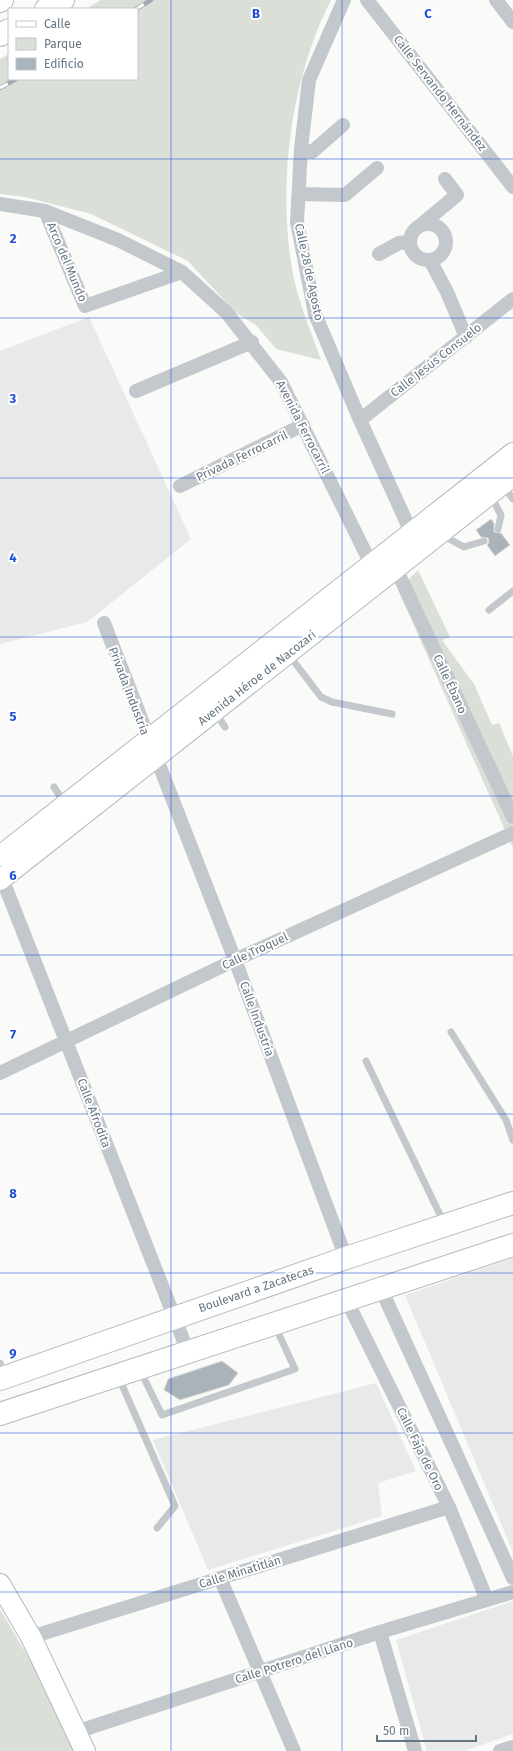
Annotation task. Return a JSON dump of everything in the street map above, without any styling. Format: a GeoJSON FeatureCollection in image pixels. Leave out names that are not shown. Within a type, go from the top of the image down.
{"type":"FeatureCollection","features":[{"type":"Feature","properties":{"kind":"main road"},"geometry":{"type":"LineString","coordinates":[[48,8],[63,0]]}},
{"type":"Feature","properties":{"kind":"main road","name":"Avenida Héroe de Nacozari"},"geometry":{"type":"LineString","coordinates":[[0,856],[71,813],[156,758],[282,646],[370,564],[392,560],[411,532],[513,453]]}},
{"type":"Feature","properties":{"kind":"main road","name":"Avenida Héroe de Nacozari"},"geometry":{"type":"LineString","coordinates":[[282,646],[392,560],[440,534],[505,488]]}},
{"type":"Feature","properties":{"kind":"main road","name":"Avenida Héroe de Nacozari"},"geometry":{"type":"LineString","coordinates":[[1,877],[71,813],[148,739],[212,708]]}},
{"type":"Feature","properties":{"kind":"main road","name":"Boulevard a Zacatecas"},"geometry":{"type":"LineString","coordinates":[[2,1374],[175,1318],[346,1258],[513,1203]]}},
{"type":"Feature","properties":{"kind":"main road"},"geometry":{"type":"LineString","coordinates":[[0,1414],[117,1374],[513,1245]]}},
{"type":"Feature","properties":{"kind":"main road"},"geometry":{"type":"LineString","coordinates":[[0,1584],[31,1637],[85,1751]]}},
{"type":"Feature","properties":{"kind":"street","name":"Calle 28 de Agosto"},"geometry":{"type":"LineString","coordinates":[[344,0],[309,80],[301,150],[297,222],[315,314],[360,420],[411,532]]}},
{"type":"Feature","properties":{"kind":"street","name":"Calle Servando Hernández"},"geometry":{"type":"LineString","coordinates":[[368,0],[513,187]]}},
{"type":"Feature","properties":{"kind":"street"},"geometry":{"type":"LineString","coordinates":[[496,0],[513,22]]}},
{"type":"Feature","properties":{"kind":"street"},"geometry":{"type":"LineString","coordinates":[[301,150],[312,152],[343,125]]}},
{"type":"Feature","properties":{"kind":"street"},"geometry":{"type":"LineString","coordinates":[[298,194],[345,195],[377,168]]}},
{"type":"Feature","properties":{"kind":"street"},"geometry":{"type":"LineString","coordinates":[[422,224],[434,224],[440,228],[446,239],[443,251],[439,256],[430,260],[417,257],[410,247],[409,242],[413,231],[458,194],[445,178]]}},
{"type":"Feature","properties":{"kind":"street","name":"Avenida Ferrocarril"},"geometry":{"type":"LineString","coordinates":[[0,204],[45,211],[118,240],[182,272],[227,313],[252,342],[281,382],[370,564]]}},
{"type":"Feature","properties":{"kind":"street","name":"Arco del Mundo"},"geometry":{"type":"LineString","coordinates":[[45,211],[86,306],[182,272]]}},
{"type":"Feature","properties":{"kind":"street"},"geometry":{"type":"LineString","coordinates":[[379,254],[399,243],[409,242]]}},
{"type":"Feature","properties":{"kind":"street"},"geometry":{"type":"LineString","coordinates":[[430,260],[447,292],[463,331]]}},
{"type":"Feature","properties":{"kind":"street","name":"Calle Jesús Consuelo"},"geometry":{"type":"LineString","coordinates":[[360,420],[463,331],[513,299]]}},
{"type":"Feature","properties":{"kind":"street"},"geometry":{"type":"LineString","coordinates":[[136,391],[252,342]]}},
{"type":"Feature","properties":{"kind":"street","name":"Privada Ferrocarril"},"geometry":{"type":"LineString","coordinates":[[180,486],[303,425]]}},
{"type":"Feature","properties":{"kind":"street","name":"Calle Ébano"},"geometry":{"type":"LineString","coordinates":[[392,560],[513,817]]}},
{"type":"Feature","properties":{"kind":"street","name":"Privada Industria"},"geometry":{"type":"LineString","coordinates":[[104,622],[156,758]]}},
{"type":"Feature","properties":{"kind":"street","name":"Calle Industria"},"geometry":{"type":"LineString","coordinates":[[156,758],[235,960],[346,1258]]}},
{"type":"Feature","properties":{"kind":"street","name":"Calle Troquel"},"geometry":{"type":"LineString","coordinates":[[0,1073],[235,960],[513,833]]}},
{"type":"Feature","properties":{"kind":"street","name":"Calle Afrodita"},"geometry":{"type":"LineString","coordinates":[[1,877],[188,1352]]}},
{"type":"Feature","properties":{"kind":"street"},"geometry":{"type":"LineString","coordinates":[[381,1289],[513,1578]]}},
{"type":"Feature","properties":{"kind":"street","name":"Calle Faja de Oro"},"geometry":{"type":"LineString","coordinates":[[348,1300],[449,1507],[487,1600]]}},
{"type":"Feature","properties":{"kind":"street","name":"Calle Minatitlán"},"geometry":{"type":"LineString","coordinates":[[31,1637],[449,1507]]}},
{"type":"Feature","properties":{"kind":"street"},"geometry":{"type":"LineString","coordinates":[[220,1578],[294,1751]]}},
{"type":"Feature","properties":{"kind":"street","name":"Calle Potrero del Llano"},"geometry":{"type":"LineString","coordinates":[[76,1732],[380,1632],[513,1592]]}},
{"type":"Feature","properties":{"kind":"street"},"geometry":{"type":"LineString","coordinates":[[380,1632],[415,1751]]}},
{"type":"Feature","properties":{"kind":"lane"},"geometry":{"type":"LineString","coordinates":[[498,529],[505,488]]}},
{"type":"Feature","properties":{"kind":"lane"},"geometry":{"type":"LineString","coordinates":[[440,534],[464,547],[484,541]]}},
{"type":"Feature","properties":{"kind":"lane"},"geometry":{"type":"LineString","coordinates":[[489,610],[513,591]]}},
{"type":"Feature","properties":{"kind":"lane"},"geometry":{"type":"LineString","coordinates":[[282,646],[321,697],[332,702],[392,714]]}},
{"type":"Feature","properties":{"kind":"lane"},"geometry":{"type":"LineString","coordinates":[[54,787],[71,813]]}},
{"type":"Feature","properties":{"kind":"lane"},"geometry":{"type":"LineString","coordinates":[[451,1032],[506,1120],[513,1140]]}},
{"type":"Feature","properties":{"kind":"lane"},"geometry":{"type":"LineString","coordinates":[[366,1061],[445,1226]]}},
{"type":"Feature","properties":{"kind":"lane"},"geometry":{"type":"LineString","coordinates":[[139,1368],[162,1415],[295,1369],[274,1324]]}},
{"type":"Feature","properties":{"kind":"lane"},"geometry":{"type":"LineString","coordinates":[[117,1374],[175,1506],[157,1528]]}},
{"type":"Feature","properties":{"kind":"shaded area"},"geometry":{"type":"Polygon","coordinates":[[[89,317],[191,539],[87,622],[0,644],[0,351],[89,317]]]}},
{"type":"Feature","properties":{"kind":"shaded area"},"geometry":{"type":"Polygon","coordinates":[[[513,1258],[513,1552],[405,1295],[513,1258]]]}},
{"type":"Feature","properties":{"kind":"shaded area"},"geometry":{"type":"Polygon","coordinates":[[[376,1383],[416,1471],[378,1483],[382,1516],[208,1570],[153,1440],[376,1383]]]}},
{"type":"Feature","properties":{"kind":"shaded area"},"geometry":{"type":"Polygon","coordinates":[[[513,1601],[513,1734],[464,1751],[427,1751],[396,1640],[513,1601]]]}},
{"type":"Feature","properties":{"kind":"green space"},"geometry":{"type":"Polygon","coordinates":[[[101,0],[331,0],[317,31],[305,65],[290,136],[287,173],[286,210],[294,279],[303,310],[321,360],[276,349],[256,325],[236,313],[188,261],[91,214],[25,197],[0,194],[0,59],[8,55],[8,80],[138,80],[138,8],[88,8],[101,0]]]}},
{"type":"Feature","properties":{"kind":"green space"},"geometry":{"type":"Polygon","coordinates":[[[418,570],[450,637],[442,640],[474,684],[492,725],[499,723],[513,756],[513,848],[398,590],[418,570]]]}},
{"type":"Feature","properties":{"kind":"green space"},"geometry":{"type":"Polygon","coordinates":[[[0,1609],[47,1689],[75,1751],[0,1751],[0,1609]]]}},
{"type":"Feature","properties":{"kind":"building"},"geometry":{"type":"Polygon","coordinates":[[[491,519],[494,523],[494,532],[501,533],[510,545],[495,556],[487,545],[489,542],[488,538],[481,537],[476,530],[491,519]]]}},
{"type":"Feature","properties":{"kind":"building"},"geometry":{"type":"Polygon","coordinates":[[[222,1361],[238,1373],[229,1385],[180,1400],[164,1390],[168,1379],[222,1361]]]}},
{"type":"Feature","properties":{"kind":"railway"},"geometry":{"type":"LineString","coordinates":[[138,8],[151,0]]}},
{"type":"Feature","properties":{"kind":"railway"},"geometry":{"type":"LineString","coordinates":[[0,88],[14,80]]}}]}
